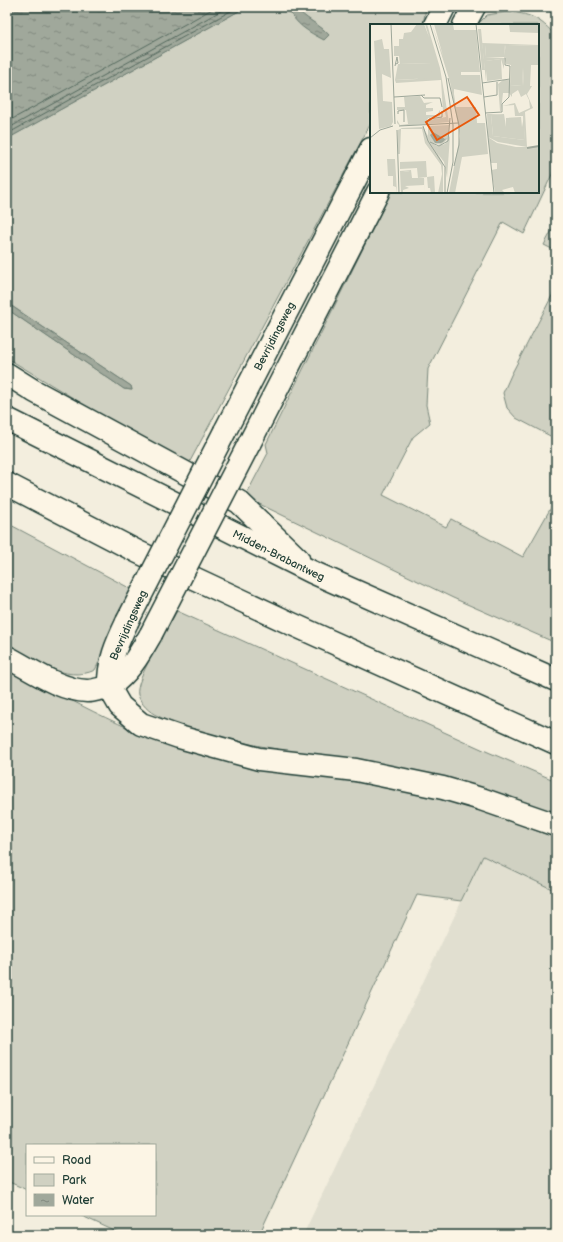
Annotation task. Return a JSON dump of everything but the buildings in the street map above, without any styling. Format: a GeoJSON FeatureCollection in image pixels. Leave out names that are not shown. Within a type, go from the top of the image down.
{"type":"FeatureCollection","features":[{"type":"Feature","properties":{"kind":"main road"},"geometry":{"type":"LineString","coordinates":[[436,24],[444,7]]}},
{"type":"Feature","properties":{"kind":"main road"},"geometry":{"type":"LineString","coordinates":[[465,24],[474,7]]}},
{"type":"Feature","properties":{"kind":"main road","name":"Bevrijdingsweg"},"geometry":{"type":"LineString","coordinates":[[370,151],[127,622],[114,651],[108,676],[109,686],[123,676],[136,661],[151,634],[377,193]]}},
{"type":"Feature","properties":{"kind":"main road"},"geometry":{"type":"LineString","coordinates":[[7,374],[239,502],[312,572]]}},
{"type":"Feature","properties":{"kind":"main road","name":"Midden-Brabantweg"},"geometry":{"type":"LineString","coordinates":[[7,419],[312,572],[556,680]]}},
{"type":"Feature","properties":{"kind":"main road"},"geometry":{"type":"LineString","coordinates":[[7,484],[138,552],[292,624],[556,743]]}},
{"type":"Feature","properties":{"kind":"main road"},"geometry":{"type":"LineString","coordinates":[[7,657],[73,689],[88,691],[109,686],[120,706],[141,724],[179,737],[259,759],[356,770],[443,788],[481,799],[556,825]]}},
{"type":"Feature","properties":{"kind":"shaded area"},"geometry":{"type":"Polygon","coordinates":[[[483,856],[556,891],[556,1235],[303,1235],[483,856]]]}},
{"type":"Feature","properties":{"kind":"green space"},"geometry":{"type":"Polygon","coordinates":[[[243,7],[287,7],[291,15],[324,30],[301,14],[296,7],[426,7],[423,24],[370,24],[370,125],[187,467],[7,358],[7,309],[124,389],[132,390],[131,386],[7,303],[7,139],[239,11],[243,7]]]}},
{"type":"Feature","properties":{"kind":"green space"},"geometry":{"type":"Polygon","coordinates":[[[506,12],[528,15],[545,25],[556,36],[556,166],[524,234],[503,222],[428,369],[426,405],[430,423],[413,437],[383,495],[446,527],[451,519],[523,557],[553,504],[556,508],[556,643],[453,598],[245,497],[268,453],[266,444],[391,193],[539,193],[539,24],[478,24],[487,15],[506,12]]]}},
{"type":"Feature","properties":{"kind":"green space"},"geometry":{"type":"Polygon","coordinates":[[[556,223],[556,251],[544,245],[556,223]]]}},
{"type":"Feature","properties":{"kind":"green space"},"geometry":{"type":"Polygon","coordinates":[[[556,288],[556,439],[516,418],[507,408],[503,393],[556,288]]]}},
{"type":"Feature","properties":{"kind":"green space"},"geometry":{"type":"Polygon","coordinates":[[[7,523],[135,591],[95,670],[72,674],[61,672],[38,662],[7,645],[7,523]]]}},
{"type":"Feature","properties":{"kind":"green space"},"geometry":{"type":"Polygon","coordinates":[[[177,611],[488,752],[556,781],[556,816],[358,767],[207,734],[174,723],[155,714],[141,702],[138,695],[138,688],[146,666],[177,611]]]}},
{"type":"Feature","properties":{"kind":"green space"},"geometry":{"type":"Polygon","coordinates":[[[7,667],[106,718],[157,740],[183,749],[235,763],[421,794],[489,814],[556,838],[556,891],[483,856],[461,901],[417,895],[259,1235],[123,1235],[82,1216],[156,1216],[156,1144],[26,1144],[26,1190],[7,1181],[7,667]]]}},
{"type":"Feature","properties":{"kind":"water"},"geometry":{"type":"Polygon","coordinates":[[[7,7],[243,7],[239,11],[7,139],[7,7]]]}},
{"type":"Feature","properties":{"kind":"water"},"geometry":{"type":"Polygon","coordinates":[[[287,7],[296,7],[303,15],[329,35],[324,40],[307,30],[298,23],[287,7]]]}},
{"type":"Feature","properties":{"kind":"water"},"geometry":{"type":"Polygon","coordinates":[[[7,303],[131,386],[132,390],[124,389],[7,309],[7,303]]]}}]}
